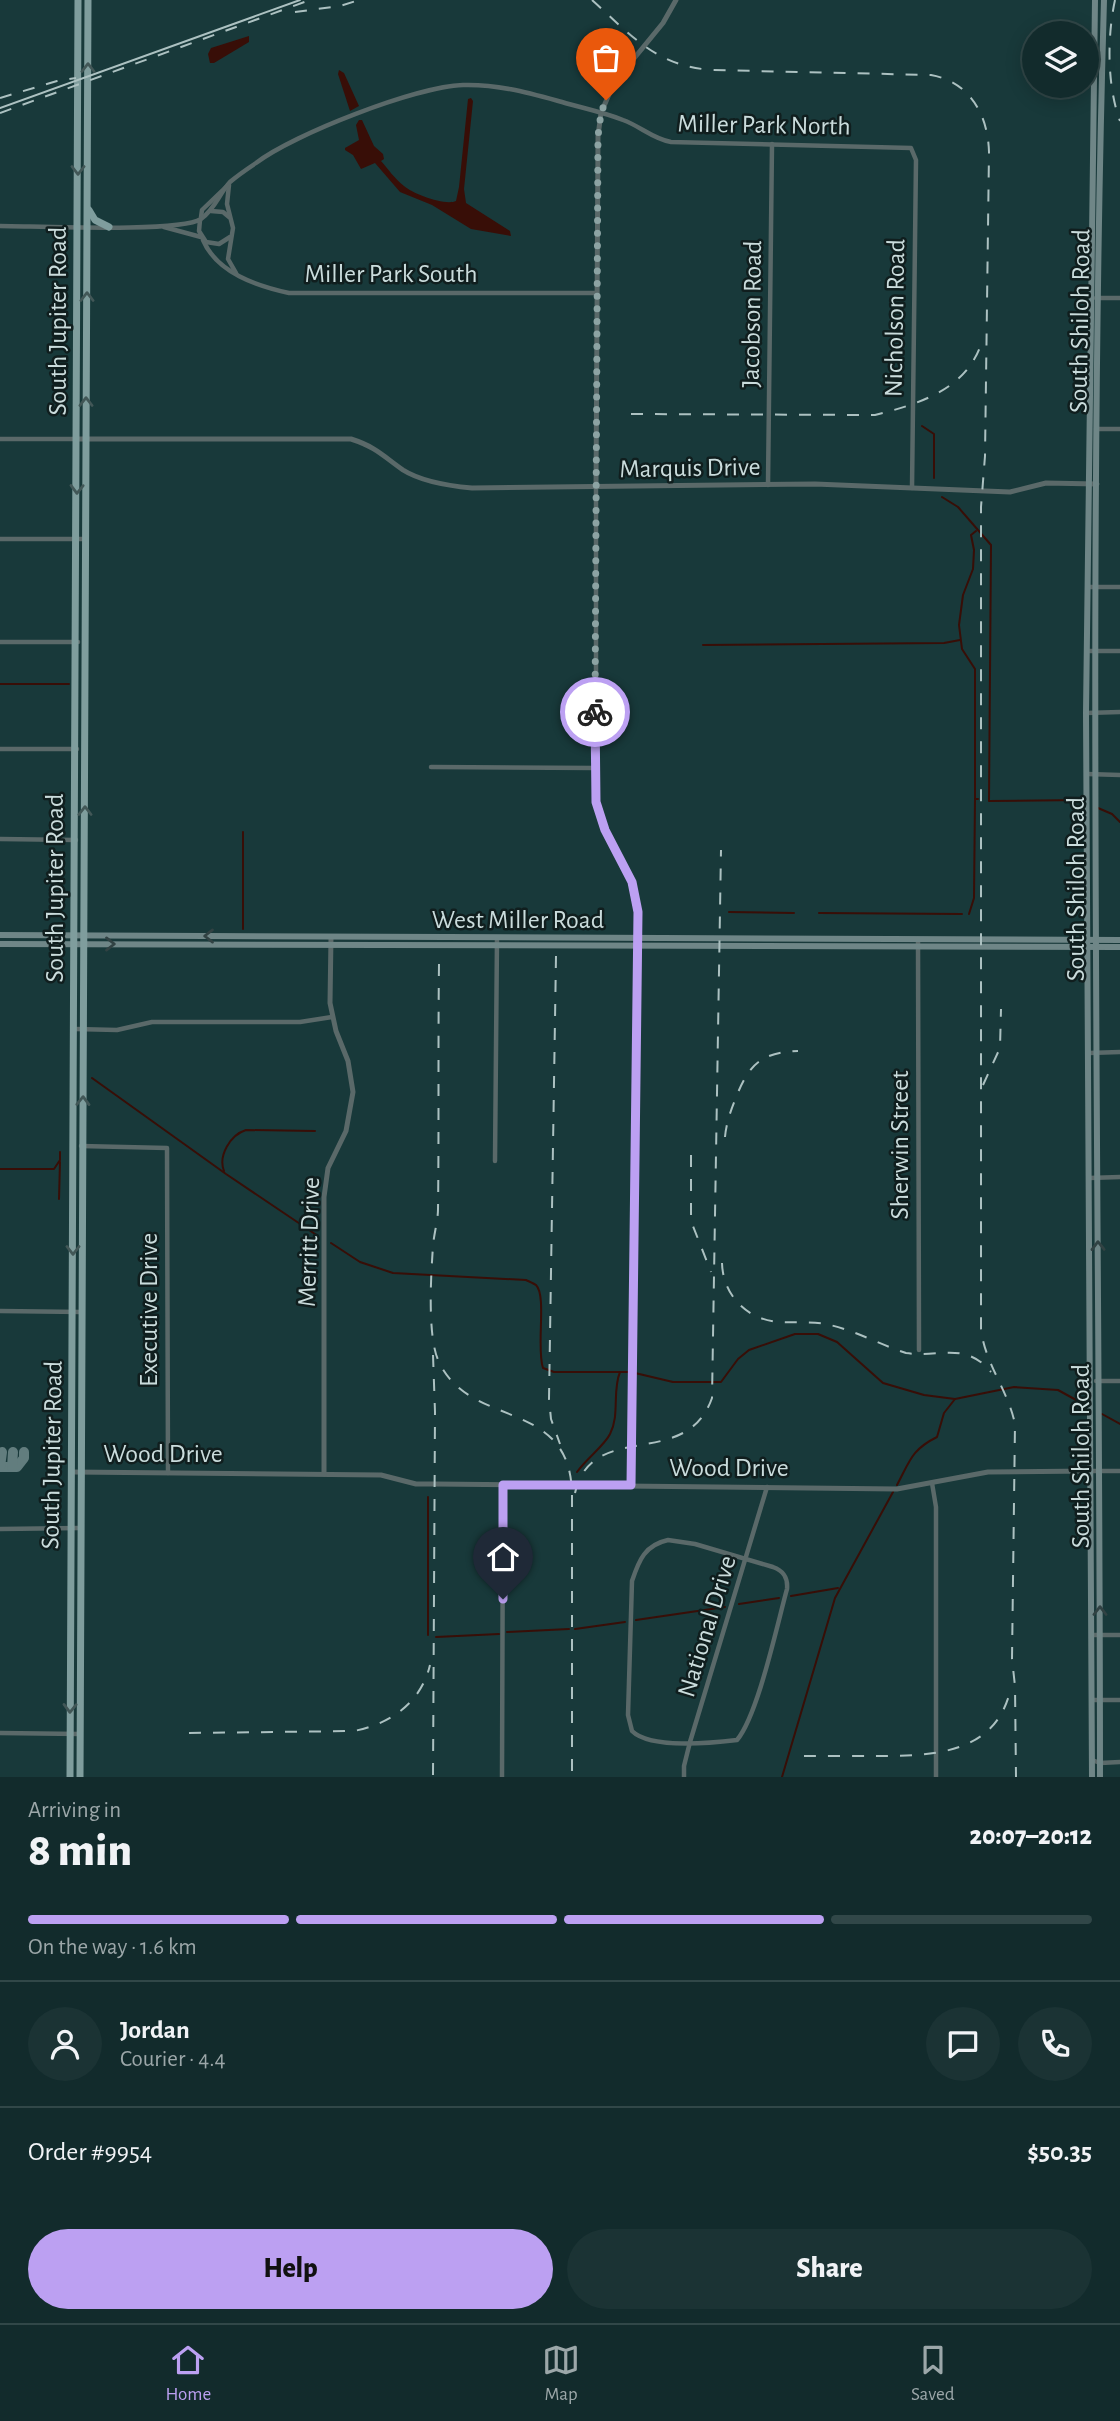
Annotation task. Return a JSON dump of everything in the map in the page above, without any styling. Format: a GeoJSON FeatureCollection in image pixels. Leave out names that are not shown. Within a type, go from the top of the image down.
{"type":"FeatureCollection","features":[{"type":"Feature","properties":{"kind":"main road","name":"South Jupiter Road"},"geometry":{"type":"LineString","coordinates":[[77,1312],[82,1146],[75,749],[76,695],[86,593],[86,439],[78,226],[78,0]]}},
{"type":"Feature","properties":{"kind":"main road","name":"South Jupiter Road"},"geometry":{"type":"LineString","coordinates":[[79,939],[84,840],[85,695],[76,592],[76,539],[77,439],[88,226],[88,0]]}},
{"type":"Feature","properties":{"kind":"main road","name":"South Shiloh Road"},"geometry":{"type":"LineString","coordinates":[[1095,0],[1095,298]]}},
{"type":"Feature","properties":{"kind":"main road","name":"South Shiloh Road"},"geometry":{"type":"LineString","coordinates":[[1092,1777],[1100,1635],[1100,1471],[1097,1177],[1092,1053],[1090,713],[1095,298],[1104,0]]}},
{"type":"Feature","properties":{"kind":"main road"},"geometry":{"type":"LineString","coordinates":[[79,16],[88,16]]}},
{"type":"Feature","properties":{"kind":"main road"},"geometry":{"type":"LineString","coordinates":[[79,141],[88,141]]}},
{"type":"Feature","properties":{"kind":"main road"},"geometry":{"type":"LineString","coordinates":[[88,209],[95,220],[109,227]]}},
{"type":"Feature","properties":{"kind":"main road"},"geometry":{"type":"LineString","coordinates":[[76,592],[86,593]]}},
{"type":"Feature","properties":{"kind":"main road"},"geometry":{"type":"LineString","coordinates":[[76,695],[85,695]]}},
{"type":"Feature","properties":{"kind":"main road","name":"West Miller Road"},"geometry":{"type":"LineString","coordinates":[[0,935],[79,939],[1091,943],[1120,947]]}},
{"type":"Feature","properties":{"kind":"main road","name":"West Miller Road"},"geometry":{"type":"LineString","coordinates":[[0,944],[79,939]]}},
{"type":"Feature","properties":{"kind":"main road","name":"West Miller Road"},"geometry":{"type":"LineString","coordinates":[[917,943],[980,947],[1120,940]]}},
{"type":"Feature","properties":{"kind":"main road","name":"South Jupiter Road"},"geometry":{"type":"LineString","coordinates":[[70,1777],[77,1472],[73,1146],[79,1029]]}},
{"type":"Feature","properties":{"kind":"main road","name":"South Shiloh Road"},"geometry":{"type":"LineString","coordinates":[[1092,1053],[1089,1178],[1090,1471],[1092,1635],[1100,1777]]}},
{"type":"Feature","properties":{"kind":"main road"},"geometry":{"type":"LineString","coordinates":[[73,1210],[82,1210]]}},
{"type":"Feature","properties":{"kind":"main road","name":"South Jupiter Road"},"geometry":{"type":"LineString","coordinates":[[75,1528],[80,1777]]}},
{"type":"Feature","properties":{"kind":"street"},"geometry":{"type":"LineString","coordinates":[[631,1485],[639,942],[636,899],[628,874],[596,802],[598,136],[601,113],[610,92],[663,23],[671,3],[676,0]]}},
{"type":"Feature","properties":{"kind":"street","name":"Miller Park North"},"geometry":{"type":"LineString","coordinates":[[164,226],[200,220],[211,211],[229,184],[259,160],[304,136],[431,89],[459,85],[496,86],[601,113],[626,121],[664,141],[911,148]]}},
{"type":"Feature","properties":{"kind":"street","name":"Jacobson Road"},"geometry":{"type":"LineString","coordinates":[[768,485],[772,144]]}},
{"type":"Feature","properties":{"kind":"street","name":"Nicholson Road"},"geometry":{"type":"LineString","coordinates":[[911,148],[916,160],[912,489]]}},
{"type":"Feature","properties":{"kind":"street"},"geometry":{"type":"LineString","coordinates":[[202,239],[198,231],[202,210],[229,184]]}},
{"type":"Feature","properties":{"kind":"street"},"geometry":{"type":"LineString","coordinates":[[229,184],[227,204],[233,228],[228,259],[239,276]]}},
{"type":"Feature","properties":{"kind":"street"},"geometry":{"type":"LineString","coordinates":[[211,211],[223,212],[232,220]]}},
{"type":"Feature","properties":{"kind":"street"},"geometry":{"type":"LineString","coordinates":[[0,226],[164,226],[210,244],[219,244],[232,235]]}},
{"type":"Feature","properties":{"kind":"street","name":"Miller Park South"},"geometry":{"type":"LineString","coordinates":[[202,239],[229,271],[289,293],[597,293]]}},
{"type":"Feature","properties":{"kind":"street"},"geometry":{"type":"LineString","coordinates":[[1095,298],[1120,298]]}},
{"type":"Feature","properties":{"kind":"street"},"geometry":{"type":"LineString","coordinates":[[1093,429],[1120,429]]}},
{"type":"Feature","properties":{"kind":"street","name":"Marquis Drive"},"geometry":{"type":"LineString","coordinates":[[0,439],[351,439],[378,450],[413,475],[455,486],[509,489],[768,485],[1010,492],[1046,483],[1093,484]]}},
{"type":"Feature","properties":{"kind":"street"},"geometry":{"type":"LineString","coordinates":[[0,539],[86,539]]}},
{"type":"Feature","properties":{"kind":"street"},"geometry":{"type":"LineString","coordinates":[[1092,587],[1120,587]]}},
{"type":"Feature","properties":{"kind":"street"},"geometry":{"type":"LineString","coordinates":[[0,642],[81,642]]}},
{"type":"Feature","properties":{"kind":"street"},"geometry":{"type":"LineString","coordinates":[[1091,651],[1120,651]]}},
{"type":"Feature","properties":{"kind":"street"},"geometry":{"type":"LineString","coordinates":[[1090,713],[1120,712]]}},
{"type":"Feature","properties":{"kind":"street"},"geometry":{"type":"LineString","coordinates":[[0,749],[85,749]]}},
{"type":"Feature","properties":{"kind":"street"},"geometry":{"type":"LineString","coordinates":[[431,767],[595,768]]}},
{"type":"Feature","properties":{"kind":"street"},"geometry":{"type":"LineString","coordinates":[[1091,774],[1120,775]]}},
{"type":"Feature","properties":{"kind":"street"},"geometry":{"type":"LineString","coordinates":[[0,839],[84,840]]}},
{"type":"Feature","properties":{"kind":"street","name":"Merritt Drive"},"geometry":{"type":"LineString","coordinates":[[324,1474],[324,1197],[328,1168],[346,1131],[353,1092],[348,1061],[332,1017],[330,940]]}},
{"type":"Feature","properties":{"kind":"street"},"geometry":{"type":"LineString","coordinates":[[495,1161],[497,941]]}},
{"type":"Feature","properties":{"kind":"street","name":"Sherwin Street"},"geometry":{"type":"LineString","coordinates":[[917,943],[919,1350]]}},
{"type":"Feature","properties":{"kind":"street"},"geometry":{"type":"LineString","coordinates":[[79,1029],[117,1030],[152,1022],[300,1022],[332,1017]]}},
{"type":"Feature","properties":{"kind":"street"},"geometry":{"type":"LineString","coordinates":[[1092,1053],[1120,1052]]}},
{"type":"Feature","properties":{"kind":"street"},"geometry":{"type":"LineString","coordinates":[[73,1146],[82,1146]]}},
{"type":"Feature","properties":{"kind":"street","name":"Executive Drive"},"geometry":{"type":"LineString","coordinates":[[82,1146],[167,1148],[167,1472]]}},
{"type":"Feature","properties":{"kind":"street"},"geometry":{"type":"LineString","coordinates":[[1089,1178],[1120,1177]]}},
{"type":"Feature","properties":{"kind":"street"},"geometry":{"type":"LineString","coordinates":[[0,1311],[77,1312]]}},
{"type":"Feature","properties":{"kind":"street"},"geometry":{"type":"LineString","coordinates":[[1090,1381],[1120,1381]]}},
{"type":"Feature","properties":{"kind":"street"},"geometry":{"type":"LineString","coordinates":[[1090,1471],[1120,1471]]}},
{"type":"Feature","properties":{"kind":"street","name":"Wood Drive"},"geometry":{"type":"LineString","coordinates":[[77,1472],[381,1475],[416,1484],[897,1489],[988,1472],[1090,1471]]}},
{"type":"Feature","properties":{"kind":"street"},"geometry":{"type":"LineString","coordinates":[[932,1483],[936,1507],[936,1777]]}},
{"type":"Feature","properties":{"kind":"street"},"geometry":{"type":"LineString","coordinates":[[502,1777],[503,1485]]}},
{"type":"Feature","properties":{"kind":"street","name":"National Drive"},"geometry":{"type":"LineString","coordinates":[[684,1777],[690,1742],[767,1486]]}},
{"type":"Feature","properties":{"kind":"street"},"geometry":{"type":"LineString","coordinates":[[0,1529],[75,1528]]}},
{"type":"Feature","properties":{"kind":"street"},"geometry":{"type":"LineString","coordinates":[[668,1540],[695,1544],[746,1559],[779,1569],[787,1583],[761,1684],[743,1733],[737,1740],[690,1742],[649,1741],[632,1731],[628,1715],[632,1581],[645,1550],[668,1540]]}},
{"type":"Feature","properties":{"kind":"street"},"geometry":{"type":"LineString","coordinates":[[1092,1635],[1120,1635]]}},
{"type":"Feature","properties":{"kind":"street"},"geometry":{"type":"LineString","coordinates":[[1096,1700],[1120,1700]]}},
{"type":"Feature","properties":{"kind":"street"},"geometry":{"type":"LineString","coordinates":[[0,1733],[80,1734]]}},
{"type":"Feature","properties":{"kind":"street"},"geometry":{"type":"LineString","coordinates":[[1092,1760],[1100,1763],[1120,1762]]}},
{"type":"Feature","properties":{"kind":"shaded area"},"geometry":{"type":"Polygon","coordinates":[[[249,36],[249,42],[210,63],[208,54],[211,48],[249,36]]]}},
{"type":"Feature","properties":{"kind":"shaded area"},"geometry":{"type":"Polygon","coordinates":[[[339,70],[344,73],[359,106],[350,111],[338,74],[339,70]]]}},
{"type":"Feature","properties":{"kind":"shaded area"},"geometry":{"type":"Polygon","coordinates":[[[468,99],[473,101],[464,189],[466,203],[510,231],[511,236],[471,229],[432,205],[400,192],[375,163],[361,169],[353,155],[345,150],[359,140],[356,125],[362,120],[374,146],[383,154],[384,159],[381,161],[401,183],[429,198],[444,202],[456,201],[468,99]]]}},
{"type":"Feature","properties":{"kind":"waterway"},"geometry":{"type":"LineString","coordinates":[[922,426],[934,434],[934,478]]}},
{"type":"Feature","properties":{"kind":"waterway"},"geometry":{"type":"LineString","coordinates":[[942,497],[958,507],[991,545],[989,801],[1081,800]]}},
{"type":"Feature","properties":{"kind":"waterway"},"geometry":{"type":"LineString","coordinates":[[975,799],[975,669],[962,649],[959,625],[963,595],[973,569],[974,550],[971,535],[976,531]]}},
{"type":"Feature","properties":{"kind":"waterway"},"geometry":{"type":"LineString","coordinates":[[703,645],[944,643],[960,640]]}},
{"type":"Feature","properties":{"kind":"waterway"},"geometry":{"type":"LineString","coordinates":[[0,684],[69,684]]}},
{"type":"Feature","properties":{"kind":"waterway"},"geometry":{"type":"LineString","coordinates":[[969,914],[974,898],[975,799],[978,799]]}},
{"type":"Feature","properties":{"kind":"waterway"},"geometry":{"type":"LineString","coordinates":[[1098,808],[1112,814],[1120,822]]}},
{"type":"Feature","properties":{"kind":"waterway"},"geometry":{"type":"LineString","coordinates":[[243,832],[243,929]]}},
{"type":"Feature","properties":{"kind":"waterway"},"geometry":{"type":"LineString","coordinates":[[729,912],[794,913]]}},
{"type":"Feature","properties":{"kind":"waterway"},"geometry":{"type":"LineString","coordinates":[[819,913],[962,914]]}},
{"type":"Feature","properties":{"kind":"waterway"},"geometry":{"type":"LineString","coordinates":[[92,1078],[318,1236]]}},
{"type":"Feature","properties":{"kind":"waterway"},"geometry":{"type":"LineString","coordinates":[[224,1171],[224,1153],[230,1141],[246,1130],[315,1131]]}},
{"type":"Feature","properties":{"kind":"waterway"},"geometry":{"type":"LineString","coordinates":[[0,1169],[54,1169],[60,1160],[60,1152]]}},
{"type":"Feature","properties":{"kind":"waterway"},"geometry":{"type":"LineString","coordinates":[[59,1199],[60,1162]]}},
{"type":"Feature","properties":{"kind":"waterway"},"geometry":{"type":"LineString","coordinates":[[331,1243],[360,1262],[393,1273],[526,1280],[536,1285],[541,1300],[540,1348],[543,1368],[554,1372],[630,1372]]}},
{"type":"Feature","properties":{"kind":"waterway"},"geometry":{"type":"LineString","coordinates":[[635,1373],[673,1382],[721,1382],[738,1359],[749,1350],[795,1334],[818,1334],[837,1342],[883,1383],[924,1395],[955,1399],[1014,1387],[1058,1390],[1087,1406]]}},
{"type":"Feature","properties":{"kind":"waterway"},"geometry":{"type":"LineString","coordinates":[[577,1472],[610,1434],[615,1419],[616,1387],[620,1372]]}},
{"type":"Feature","properties":{"kind":"waterway"},"geometry":{"type":"LineString","coordinates":[[897,1485],[916,1452],[937,1437],[944,1413],[955,1399]]}},
{"type":"Feature","properties":{"kind":"waterway"},"geometry":{"type":"LineString","coordinates":[[1102,1414],[1120,1424]]}},
{"type":"Feature","properties":{"kind":"waterway"},"geometry":{"type":"LineString","coordinates":[[782,1777],[835,1598],[893,1492]]}},
{"type":"Feature","properties":{"kind":"waterway"},"geometry":{"type":"LineString","coordinates":[[428,1497],[428,1635]]}},
{"type":"Feature","properties":{"kind":"waterway"},"geometry":{"type":"LineString","coordinates":[[791,1596],[838,1588]]}},
{"type":"Feature","properties":{"kind":"waterway"},"geometry":{"type":"LineString","coordinates":[[739,1604],[779,1598]]}},
{"type":"Feature","properties":{"kind":"waterway"},"geometry":{"type":"LineString","coordinates":[[636,1620],[725,1607]]}},
{"type":"Feature","properties":{"kind":"waterway"},"geometry":{"type":"LineString","coordinates":[[575,1629],[625,1622]]}},
{"type":"Feature","properties":{"kind":"waterway"},"geometry":{"type":"LineString","coordinates":[[507,1632],[569,1629]]}},
{"type":"Feature","properties":{"kind":"waterway"},"geometry":{"type":"LineString","coordinates":[[436,1637],[499,1634]]}},
{"type":"Feature","properties":{"kind":"taxiway"},"geometry":{"type":"LineString","coordinates":[[0,1467],[2,1452]]}},
{"type":"Feature","properties":{"kind":"taxiway"},"geometry":{"type":"LineString","coordinates":[[12,1467],[13,1452]]}},
{"type":"Feature","properties":{"kind":"taxiway"},"geometry":{"type":"LineString","coordinates":[[0,1467],[17,1467],[24,1458],[24,1452]]}},
{"type":"Feature","properties":{"kind":"tram line"},"geometry":{"type":"LineString","coordinates":[[0,108],[300,0]]}},
{"type":"Feature","properties":{"kind":"railway"},"geometry":{"type":"LineString","coordinates":[[0,113],[310,0]]}},
{"type":"Feature","properties":{"kind":"railway"},"geometry":{"type":"LineString","coordinates":[[295,12],[340,6],[359,0]]}},
{"type":"Feature","properties":{"kind":"railway"},"geometry":{"type":"LineString","coordinates":[[592,0],[646,47],[675,62],[712,70],[931,75],[945,79],[966,93],[974,102],[985,125],[989,152],[985,456],[981,507],[981,1329],[987,1354],[1015,1424],[1012,1659],[1016,1777]]}},
{"type":"Feature","properties":{"kind":"railway"},"geometry":{"type":"LineString","coordinates":[[1115,0],[1110,61],[1113,93],[1120,121]]}},
{"type":"Feature","properties":{"kind":"railway"},"geometry":{"type":"LineString","coordinates":[[0,98],[76,78]]}},
{"type":"Feature","properties":{"kind":"railway"},"geometry":{"type":"LineString","coordinates":[[631,414],[875,415],[908,406],[954,383],[975,358],[982,341]]}},
{"type":"Feature","properties":{"kind":"railway"},"geometry":{"type":"LineString","coordinates":[[575,1493],[585,1470],[600,1457],[619,1449],[662,1441],[682,1434],[699,1420],[712,1398],[721,850]]}},
{"type":"Feature","properties":{"kind":"railway"},"geometry":{"type":"LineString","coordinates":[[556,956],[549,1399],[551,1419],[560,1444]]}},
{"type":"Feature","properties":{"kind":"railway"},"geometry":{"type":"LineString","coordinates":[[439,964],[438,1209],[431,1273],[435,1351],[439,1362],[454,1383],[473,1398],[538,1428],[555,1442],[567,1464],[572,1495],[572,1777]]}},
{"type":"Feature","properties":{"kind":"railway"},"geometry":{"type":"LineString","coordinates":[[983,1085],[1000,1048],[1001,1009]]}},
{"type":"Feature","properties":{"kind":"railway"},"geometry":{"type":"LineString","coordinates":[[725,1137],[733,1105],[751,1070],[757,1063],[774,1054],[798,1051]]}},
{"type":"Feature","properties":{"kind":"railway"},"geometry":{"type":"LineString","coordinates":[[691,1155],[691,1221],[711,1272]]}},
{"type":"Feature","properties":{"kind":"railway"},"geometry":{"type":"LineString","coordinates":[[722,1263],[723,1275],[732,1296],[748,1312],[758,1317],[769,1321],[830,1325],[906,1353],[962,1354],[981,1362],[991,1372]]}},
{"type":"Feature","properties":{"kind":"railway"},"geometry":{"type":"LineString","coordinates":[[433,1355],[433,1777]]}},
{"type":"Feature","properties":{"kind":"railway"},"geometry":{"type":"LineString","coordinates":[[189,1733],[354,1731],[367,1728],[402,1710],[419,1690],[430,1665]]}},
{"type":"Feature","properties":{"kind":"railway"},"geometry":{"type":"LineString","coordinates":[[804,1756],[917,1755],[958,1747],[976,1739],[992,1727],[1003,1710],[1011,1687]]}},
{"type":"Feature","properties":{"kind":"way so far"},"geometry":{"type":"LineString","coordinates":[[595,712],[598,136],[606,100]]}},
{"type":"Feature","properties":{"kind":"route"},"geometry":{"type":"LineString","coordinates":[[503,1599],[503,1485],[631,1485],[638,912],[632,882],[605,830],[596,802],[595,712]]}}]}
